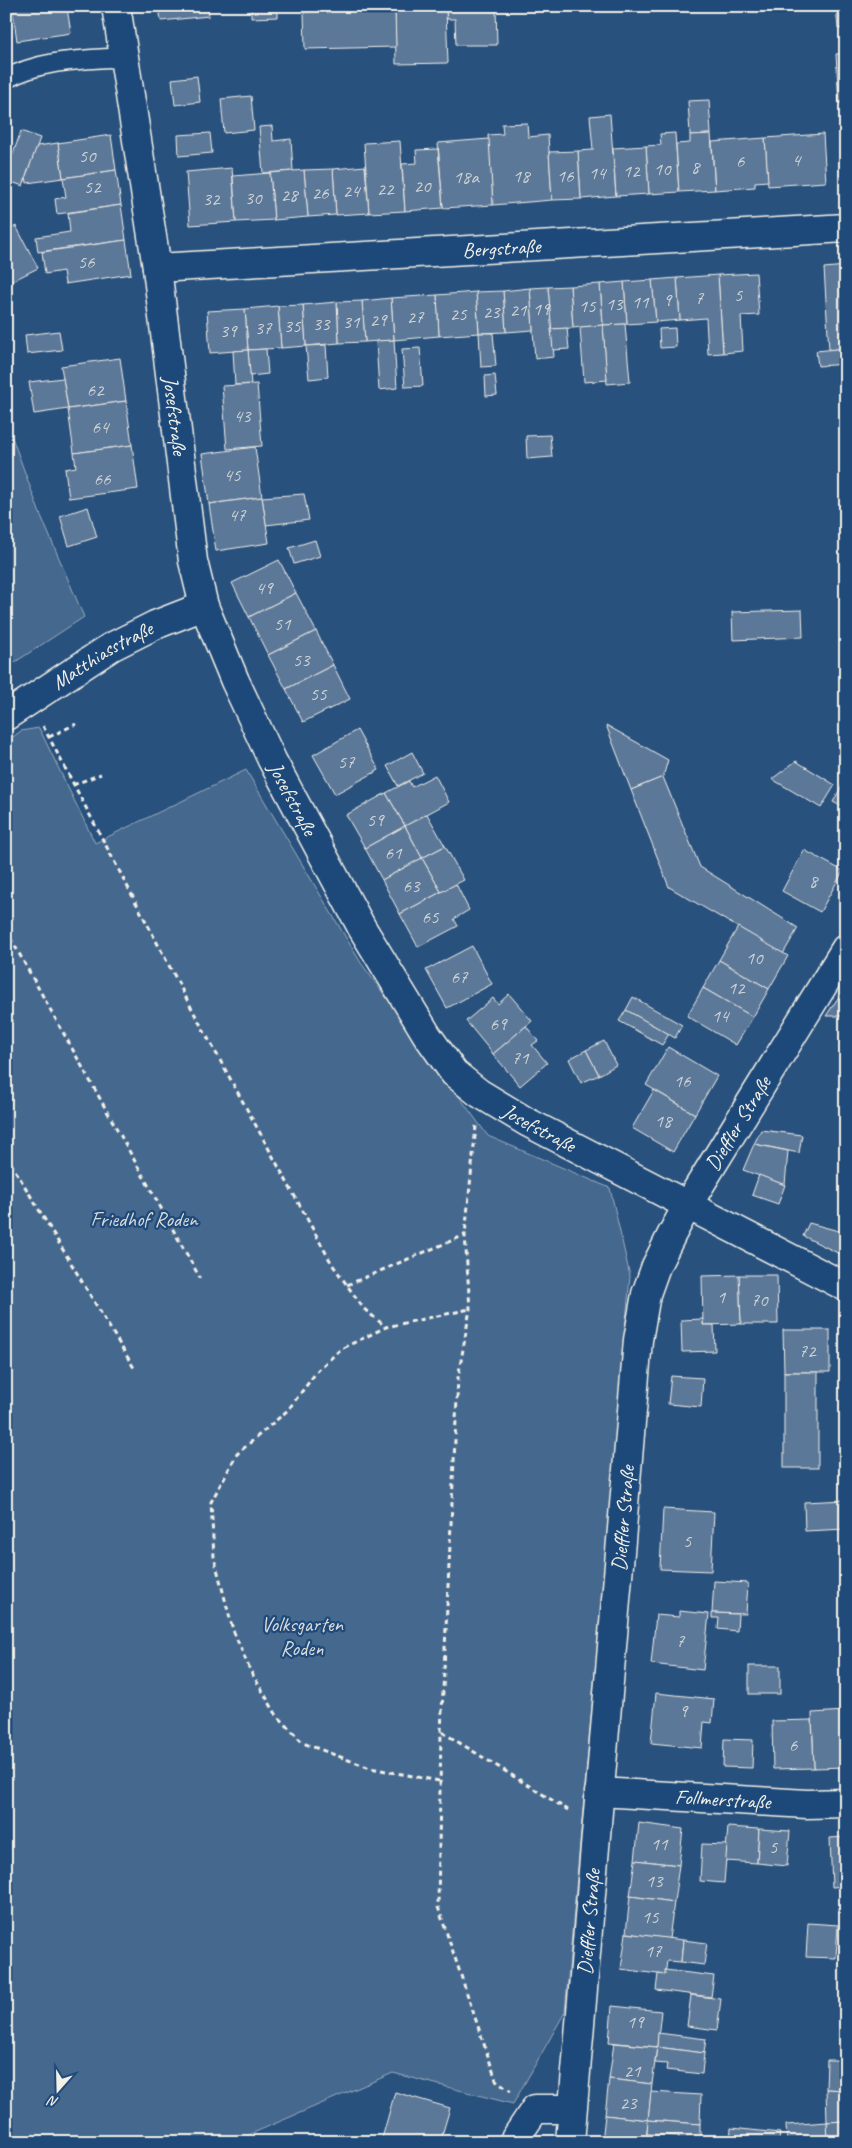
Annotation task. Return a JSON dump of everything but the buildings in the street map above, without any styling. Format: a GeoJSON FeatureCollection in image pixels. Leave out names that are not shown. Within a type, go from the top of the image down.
{"type":"FeatureCollection","features":[{"type":"Feature","properties":{"kind":"street","name":"Josefstraße"},"geometry":{"type":"LineString","coordinates":[[116,6],[157,268],[194,561],[204,606],[235,681],[272,760],[362,928],[427,1035],[454,1073],[479,1093],[527,1122],[846,1287]]}},
{"type":"Feature","properties":{"kind":"street","name":"Bergstraße"},"geometry":{"type":"LineString","coordinates":[[157,268],[846,228]]}},
{"type":"Feature","properties":{"kind":"street","name":"Matthiasstraße"},"geometry":{"type":"LineString","coordinates":[[6,716],[111,647],[155,625],[204,606]]}},
{"type":"Feature","properties":{"kind":"street","name":"Dieffler Straße"},"geometry":{"type":"LineString","coordinates":[[570,2142],[638,1340],[646,1294],[656,1266],[687,1206],[846,948]]}},
{"type":"Feature","properties":{"kind":"street","name":"Follmerstraße"},"geometry":{"type":"LineString","coordinates":[[599,1792],[807,1804],[846,1803]]}},
{"type":"Feature","properties":{"kind":"street"},"geometry":{"type":"LineString","coordinates":[[513,2142],[535,2109],[572,2109]]}},
{"type":"Feature","properties":{"kind":"lane"},"geometry":{"type":"LineString","coordinates":[[6,79],[25,70],[42,65],[124,58]]}},
{"type":"Feature","properties":{"kind":"path"},"geometry":{"type":"LineString","coordinates":[[76,724],[49,736],[73,785],[276,1164],[332,1264],[364,1309],[386,1327]]}},
{"type":"Feature","properties":{"kind":"path"},"geometry":{"type":"LineString","coordinates":[[73,785],[102,774]]}},
{"type":"Feature","properties":{"kind":"path"},"geometry":{"type":"LineString","coordinates":[[6,930],[200,1278]]}},
{"type":"Feature","properties":{"kind":"path"},"geometry":{"type":"LineString","coordinates":[[479,1093],[464,1235],[470,1309],[458,1378],[439,1781],[438,1907],[496,2080]]}},
{"type":"Feature","properties":{"kind":"path"},"geometry":{"type":"LineString","coordinates":[[6,1155],[134,1368]]}},
{"type":"Feature","properties":{"kind":"path"},"geometry":{"type":"LineString","coordinates":[[347,1285],[464,1235]]}},
{"type":"Feature","properties":{"kind":"path"},"geometry":{"type":"LineString","coordinates":[[439,1781],[370,1768],[303,1743],[276,1714],[250,1670],[232,1630],[214,1557],[210,1502],[237,1454],[288,1410],[318,1370],[341,1349],[386,1327],[470,1309]]}},
{"type":"Feature","properties":{"kind":"path"},"geometry":{"type":"LineString","coordinates":[[441,1732],[596,1827]]}},
{"type":"Feature","properties":{"kind":"green space"},"geometry":{"type":"Polygon","coordinates":[[[6,421],[39,511],[84,617],[6,668],[6,421]]]}},
{"type":"Feature","properties":{"kind":"green space","name":"Volksgarten Roden"},"geometry":{"type":"Polygon","coordinates":[[[39,728],[95,843],[246,770],[361,963],[488,1136],[610,1188],[630,1276],[565,2012],[513,2104],[393,2073],[232,2142],[6,2142],[6,742],[21,731],[39,728]]]}},
{"type":"Feature","properties":{"kind":"park label","name":"Friedhof Roden"},"geometry":{"type":"Point","coordinates":[144,1219]}}]}
